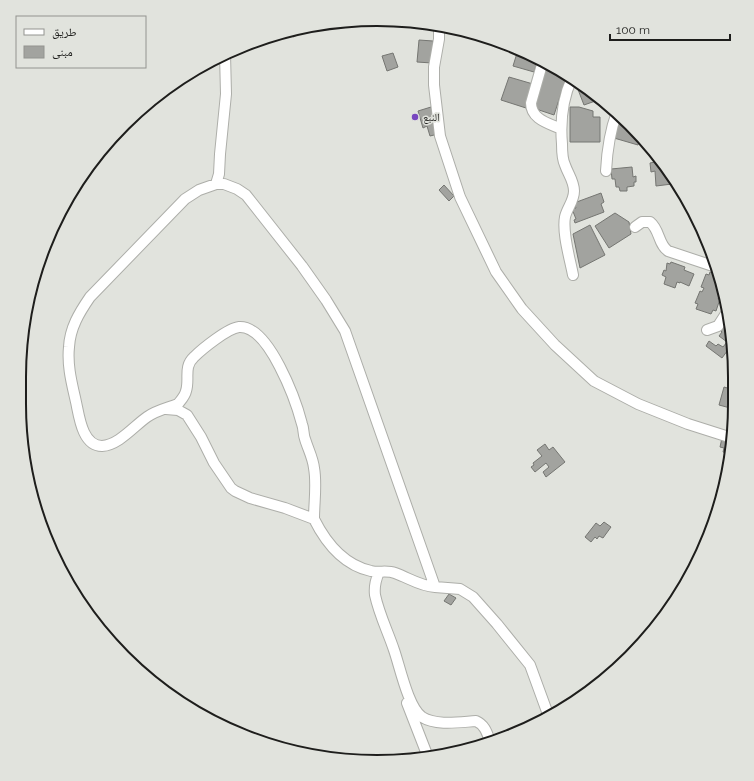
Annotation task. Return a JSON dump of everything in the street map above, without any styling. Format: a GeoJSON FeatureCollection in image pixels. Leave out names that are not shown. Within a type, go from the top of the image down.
{"type":"FeatureCollection","features":[{"type":"Feature","properties":{"kind":"street"},"geometry":{"type":"LineString","coordinates":[[439,32],[434,66],[434,85],[440,136],[463,204],[496,272],[522,309],[555,345],[594,381],[638,404],[688,424],[726,436]]}},
{"type":"Feature","properties":{"kind":"street"},"geometry":{"type":"LineString","coordinates":[[216,184],[219,174],[226,94],[225,61]]}},
{"type":"Feature","properties":{"kind":"street"},"geometry":{"type":"LineString","coordinates":[[541,67],[531,103],[531,108],[535,116],[560,129]]}},
{"type":"Feature","properties":{"kind":"street"},"geometry":{"type":"LineString","coordinates":[[570,84],[565,96],[560,129],[563,159],[574,190],[565,220],[568,252],[573,275]]}},
{"type":"Feature","properties":{"kind":"street"},"geometry":{"type":"LineString","coordinates":[[606,171],[607,152],[615,119]]}},
{"type":"Feature","properties":{"kind":"street"},"geometry":{"type":"LineString","coordinates":[[314,519],[285,508],[250,498],[231,488],[214,463],[197,430],[187,415],[178,410],[159,410],[147,417],[113,443],[103,446],[91,442],[80,421],[70,378],[69,347],[71,333],[80,311],[90,298],[165,218],[185,199],[199,190],[216,184],[224,184],[237,189],[246,195],[302,266],[326,300],[345,331],[435,587]]}},
{"type":"Feature","properties":{"kind":"street"},"geometry":{"type":"LineString","coordinates":[[635,227],[642,222],[650,222],[657,230],[662,246],[668,251],[709,265]]}},
{"type":"Feature","properties":{"kind":"street"},"geometry":{"type":"LineString","coordinates":[[707,330],[718,326],[723,319]]}},
{"type":"Feature","properties":{"kind":"street"},"geometry":{"type":"LineString","coordinates":[[166,409],[178,404],[186,392],[187,367],[193,357],[229,330],[239,327],[249,329],[258,334],[264,340],[276,359],[303,425],[304,438],[312,459],[315,474],[314,519],[324,537],[337,553],[363,568],[372,571],[396,573],[413,582],[427,586],[460,589],[473,597],[530,665],[547,711]]}},
{"type":"Feature","properties":{"kind":"street"},"geometry":{"type":"LineString","coordinates":[[379,572],[375,581],[375,595],[383,624],[394,649],[411,702],[418,713],[422,717],[433,721],[476,721],[483,726],[488,737]]}},
{"type":"Feature","properties":{"kind":"street"},"geometry":{"type":"LineString","coordinates":[[394,649],[392,664],[425,752]]}},
{"type":"Feature","properties":{"kind":"building"},"geometry":{"type":"Polygon","coordinates":[[[419,40],[433,41],[432,63],[417,62],[419,40]]]}},
{"type":"Feature","properties":{"kind":"building"},"geometry":{"type":"Polygon","coordinates":[[[393,53],[398,67],[387,71],[382,56],[393,53]]]}},
{"type":"Feature","properties":{"kind":"building"},"geometry":{"type":"Polygon","coordinates":[[[516,55],[536,64],[534,72],[513,66],[516,55]]]}},
{"type":"Feature","properties":{"kind":"building"},"geometry":{"type":"Polygon","coordinates":[[[545,69],[565,81],[554,115],[533,108],[545,69]]]}},
{"type":"Feature","properties":{"kind":"building"},"geometry":{"type":"Polygon","coordinates":[[[509,77],[533,84],[526,108],[501,100],[509,77]]]}},
{"type":"Feature","properties":{"kind":"building"},"geometry":{"type":"Polygon","coordinates":[[[578,89],[594,101],[584,105],[578,89]]]}},
{"type":"Feature","properties":{"kind":"building"},"geometry":{"type":"Polygon","coordinates":[[[431,107],[438,134],[430,136],[427,126],[423,128],[418,111],[431,107]]]}},
{"type":"Feature","properties":{"kind":"building"},"geometry":{"type":"Polygon","coordinates":[[[570,107],[579,107],[593,111],[593,117],[600,117],[600,142],[570,142],[570,107]]]}},
{"type":"Feature","properties":{"kind":"building"},"geometry":{"type":"Polygon","coordinates":[[[619,123],[638,143],[638,145],[614,138],[619,123]]]}},
{"type":"Feature","properties":{"kind":"building"},"geometry":{"type":"Polygon","coordinates":[[[654,162],[670,184],[656,186],[655,171],[651,172],[650,163],[654,162]]]}},
{"type":"Feature","properties":{"kind":"building"},"geometry":{"type":"Polygon","coordinates":[[[632,167],[633,177],[636,176],[634,186],[627,187],[627,191],[620,191],[619,187],[616,187],[615,179],[612,179],[611,169],[632,167]]]}},
{"type":"Feature","properties":{"kind":"building"},"geometry":{"type":"Polygon","coordinates":[[[444,185],[454,196],[449,201],[439,190],[444,185]]]}},
{"type":"Feature","properties":{"kind":"building"},"geometry":{"type":"Polygon","coordinates":[[[601,193],[604,202],[601,204],[604,212],[575,223],[574,220],[576,219],[572,209],[576,208],[574,203],[601,193]]]}},
{"type":"Feature","properties":{"kind":"building"},"geometry":{"type":"Polygon","coordinates":[[[615,213],[629,222],[631,234],[609,248],[595,226],[615,213]]]}},
{"type":"Feature","properties":{"kind":"building"},"geometry":{"type":"Polygon","coordinates":[[[590,225],[605,255],[580,268],[573,234],[590,225]]]}},
{"type":"Feature","properties":{"kind":"building"},"geometry":{"type":"Polygon","coordinates":[[[671,262],[685,267],[684,270],[694,274],[689,286],[680,282],[677,282],[675,288],[664,284],[666,277],[662,275],[664,270],[666,271],[667,263],[670,264],[671,262]]]}},
{"type":"Feature","properties":{"kind":"building"},"geometry":{"type":"Polygon","coordinates":[[[710,272],[712,273],[719,301],[716,311],[713,310],[711,314],[696,309],[698,304],[695,303],[700,291],[702,292],[704,288],[701,287],[706,274],[709,275],[710,272]]]}},
{"type":"Feature","properties":{"kind":"building"},"geometry":{"type":"Polygon","coordinates":[[[723,327],[724,328],[726,341],[719,336],[722,332],[720,330],[723,327]]]}},
{"type":"Feature","properties":{"kind":"building"},"geometry":{"type":"Polygon","coordinates":[[[709,341],[716,346],[718,344],[723,347],[726,343],[727,351],[722,358],[706,346],[709,341]]]}},
{"type":"Feature","properties":{"kind":"building"},"geometry":{"type":"Polygon","coordinates":[[[724,387],[728,388],[728,407],[719,405],[724,387]]]}},
{"type":"Feature","properties":{"kind":"building"},"geometry":{"type":"Polygon","coordinates":[[[722,438],[726,439],[725,452],[723,452],[724,448],[720,447],[722,438]]]}},
{"type":"Feature","properties":{"kind":"building"},"geometry":{"type":"Polygon","coordinates":[[[545,444],[549,450],[553,447],[565,462],[546,477],[543,472],[549,467],[546,463],[535,472],[531,467],[534,465],[533,463],[542,456],[537,450],[545,444]]]}},
{"type":"Feature","properties":{"kind":"building"},"geometry":{"type":"Polygon","coordinates":[[[604,522],[611,527],[603,538],[599,536],[597,539],[595,537],[591,542],[585,537],[596,523],[600,526],[604,522]]]}},
{"type":"Feature","properties":{"kind":"building"},"geometry":{"type":"Polygon","coordinates":[[[449,594],[456,598],[451,605],[444,601],[449,594]]]}},
{"type":"Feature","properties":{"kind":"place","name":"النبع"},"geometry":{"type":"Point","coordinates":[415,117]}}]}
